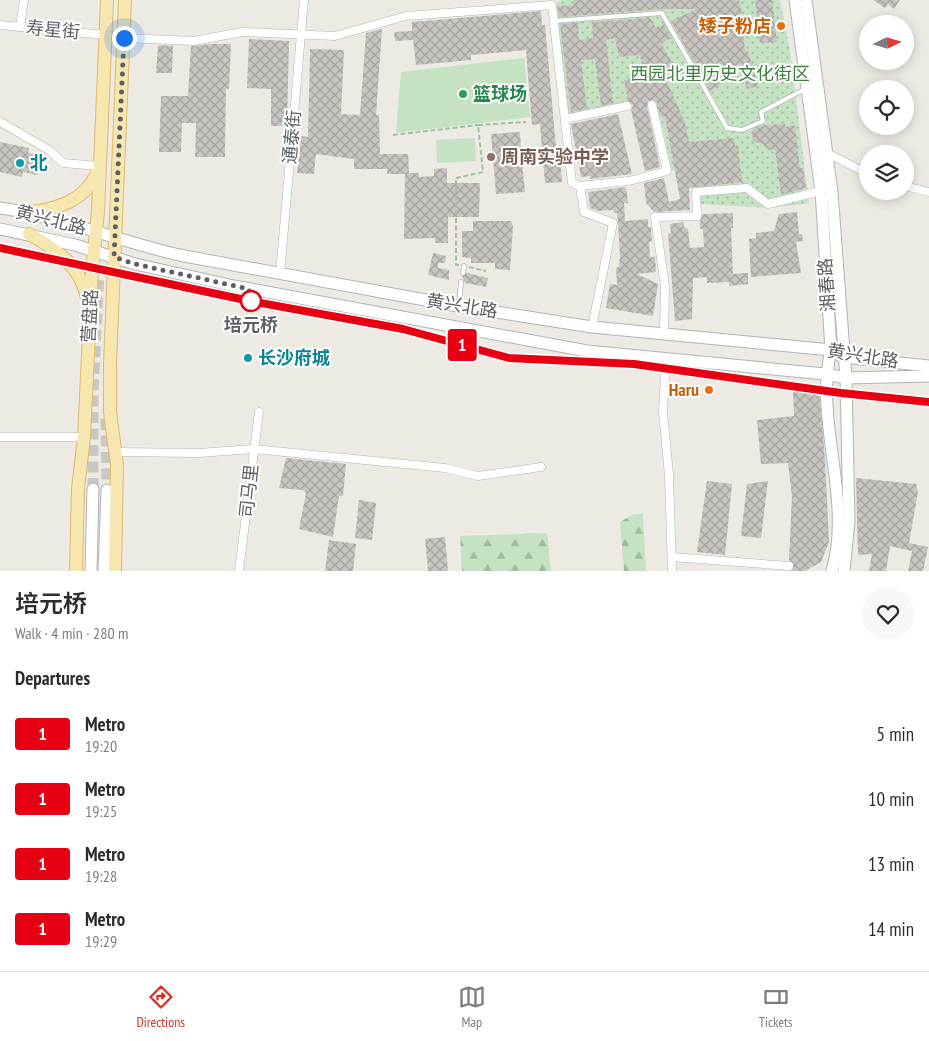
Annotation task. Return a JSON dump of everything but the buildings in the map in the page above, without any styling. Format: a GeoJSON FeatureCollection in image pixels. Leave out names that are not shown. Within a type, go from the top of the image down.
{"type":"FeatureCollection","features":[{"type":"Feature","properties":{"kind":"main road","name":"营盘路"},"geometry":{"type":"LineString","coordinates":[[76,571],[78,489],[84,437],[100,166],[107,0]]}},
{"type":"Feature","properties":{"kind":"main road","name":"营盘路"},"geometry":{"type":"LineString","coordinates":[[115,571],[118,489],[116,452],[110,412],[110,382],[125,0]]}},
{"type":"Feature","properties":{"kind":"main road","name":"湘春路"},"geometry":{"type":"LineString","coordinates":[[795,0],[821,191],[831,350],[826,374],[838,521],[832,571]]}},
{"type":"Feature","properties":{"kind":"main road","name":"湘春路"},"geometry":{"type":"LineString","coordinates":[[806,0],[832,192],[846,378],[849,521],[844,571]]}},
{"type":"Feature","properties":{"kind":"main road"},"geometry":{"type":"LineString","coordinates":[[27,213],[58,207],[77,198],[91,185],[100,166]]}},
{"type":"Feature","properties":{"kind":"main road","name":"黄兴北路"},"geometry":{"type":"LineString","coordinates":[[0,208],[27,213],[179,255],[458,306],[592,327],[831,350],[843,357],[929,366]]}},
{"type":"Feature","properties":{"kind":"main road","name":"黄兴北路"},"geometry":{"type":"LineString","coordinates":[[0,229],[29,234],[234,286],[588,351],[826,374],[846,378],[929,376]]}},
{"type":"Feature","properties":{"kind":"main road"},"geometry":{"type":"LineString","coordinates":[[29,234],[64,258],[79,274],[87,295],[90,320]]}},
{"type":"Feature","properties":{"kind":"main road"},"geometry":{"type":"LineString","coordinates":[[91,571],[93,489]]}},
{"type":"Feature","properties":{"kind":"main road"},"geometry":{"type":"LineString","coordinates":[[104,571],[108,490]]}},
{"type":"Feature","properties":{"kind":"street"},"geometry":{"type":"LineString","coordinates":[[20,27],[24,0]]}},
{"type":"Feature","properties":{"kind":"street","name":"通泰街"},"geometry":{"type":"LineString","coordinates":[[280,274],[304,0]]}},
{"type":"Feature","properties":{"kind":"street"},"geometry":{"type":"LineString","coordinates":[[124,38],[194,41],[242,32],[335,36],[406,16],[552,5],[572,183],[580,186],[629,182],[667,171],[652,105]]}},
{"type":"Feature","properties":{"kind":"street","name":"寿星街"},"geometry":{"type":"LineString","coordinates":[[0,25],[106,35]]}},
{"type":"Feature","properties":{"kind":"street"},"geometry":{"type":"LineString","coordinates":[[565,120],[627,106]]}},
{"type":"Feature","properties":{"kind":"street"},"geometry":{"type":"LineString","coordinates":[[0,122],[49,150],[63,163],[100,166]]}},
{"type":"Feature","properties":{"kind":"street"},"geometry":{"type":"LineString","coordinates":[[827,153],[859,169]]}},
{"type":"Feature","properties":{"kind":"street"},"geometry":{"type":"LineString","coordinates":[[580,186],[584,212],[613,223],[592,327]]}},
{"type":"Feature","properties":{"kind":"street"},"geometry":{"type":"LineString","coordinates":[[664,334],[665,286],[655,217],[697,216],[696,192],[747,188],[768,204],[821,191]]}},
{"type":"Feature","properties":{"kind":"street"},"geometry":{"type":"LineString","coordinates":[[914,188],[929,192]]}},
{"type":"Feature","properties":{"kind":"street"},"geometry":{"type":"LineString","coordinates":[[666,359],[663,412],[669,475],[672,571]]}},
{"type":"Feature","properties":{"kind":"street","name":"司马里"},"geometry":{"type":"LineString","coordinates":[[240,571],[253,449],[259,412]]}},
{"type":"Feature","properties":{"kind":"street"},"geometry":{"type":"LineString","coordinates":[[0,437],[84,437]]}},
{"type":"Feature","properties":{"kind":"street"},"geometry":{"type":"LineString","coordinates":[[116,452],[199,453],[253,449],[445,468],[478,476],[541,468]]}},
{"type":"Feature","properties":{"kind":"street"},"geometry":{"type":"LineString","coordinates":[[672,557],[788,566]]}},
{"type":"Feature","properties":{"kind":"lane"},"geometry":{"type":"LineString","coordinates":[[554,21],[662,13],[727,128],[742,130],[763,121],[761,112],[807,88]]}},
{"type":"Feature","properties":{"kind":"lane"},"geometry":{"type":"LineString","coordinates":[[463,272],[464,266]]}},
{"type":"Feature","properties":{"kind":"lane"},"geometry":{"type":"LineString","coordinates":[[458,306],[461,282]]}},
{"type":"Feature","properties":{"kind":"path"},"geometry":{"type":"LineString","coordinates":[[393,135],[478,125],[526,122]]}},
{"type":"Feature","properties":{"kind":"path"},"geometry":{"type":"LineString","coordinates":[[478,125],[484,172],[456,178],[456,265],[486,270]]}},
{"type":"Feature","properties":{"kind":"green space","name":"西园北里历史文化街区"},"geometry":{"type":"Polygon","coordinates":[[[561,0],[780,0],[790,50],[809,203],[770,208],[700,204],[694,170],[672,171],[661,121],[652,101],[568,117],[556,4],[561,0]]]}},
{"type":"Feature","properties":{"kind":"green space","name":"篮球场"},"geometry":{"type":"Polygon","coordinates":[[[524,58],[530,117],[396,133],[401,72],[524,58]]]}},
{"type":"Feature","properties":{"kind":"green space"},"geometry":{"type":"Polygon","coordinates":[[[475,138],[476,161],[437,163],[436,140],[475,138]]]}},
{"type":"Feature","properties":{"kind":"green space"},"geometry":{"type":"Polygon","coordinates":[[[634,514],[643,514],[646,571],[624,571],[620,522],[634,514]]]}},
{"type":"Feature","properties":{"kind":"green space"},"geometry":{"type":"Polygon","coordinates":[[[547,533],[551,571],[462,571],[460,536],[547,533]]]}},
{"type":"Feature","properties":{"kind":"tunnel"},"geometry":{"type":"LineString","coordinates":[[93,489],[93,392],[100,251]]}},
{"type":"Feature","properties":{"kind":"tunnel"},"geometry":{"type":"LineString","coordinates":[[106,419],[107,490]]}},
{"type":"Feature","properties":{"kind":"metro line","name":"1"},"geometry":{"type":"LineString","coordinates":[[0,248],[250,301],[403,329],[509,358],[634,364],[841,393],[929,402]]}},
{"type":"Feature","properties":{"kind":"place","name":"矮子粉店"},"geometry":{"type":"Point","coordinates":[781,26]}},
{"type":"Feature","properties":{"kind":"place","name":"篮球场"},"geometry":{"type":"Point","coordinates":[463,94]}},
{"type":"Feature","properties":{"kind":"place","name":"周南实验中学"},"geometry":{"type":"Point","coordinates":[491,157]}},
{"type":"Feature","properties":{"kind":"place","name":"北"},"geometry":{"type":"Point","coordinates":[20,163]}},
{"type":"Feature","properties":{"kind":"place","name":"培元桥"},"geometry":{"type":"Point","coordinates":[251,301]}},
{"type":"Feature","properties":{"kind":"place","name":"长沙府城"},"geometry":{"type":"Point","coordinates":[248,358]}},
{"type":"Feature","properties":{"kind":"place","name":"Haru"},"geometry":{"type":"Point","coordinates":[709,390]}},
{"type":"Feature","properties":{"kind":"route"},"geometry":{"type":"LineString","coordinates":[[124,38],[114,257],[135,264],[249,289],[251,301]]}}]}
